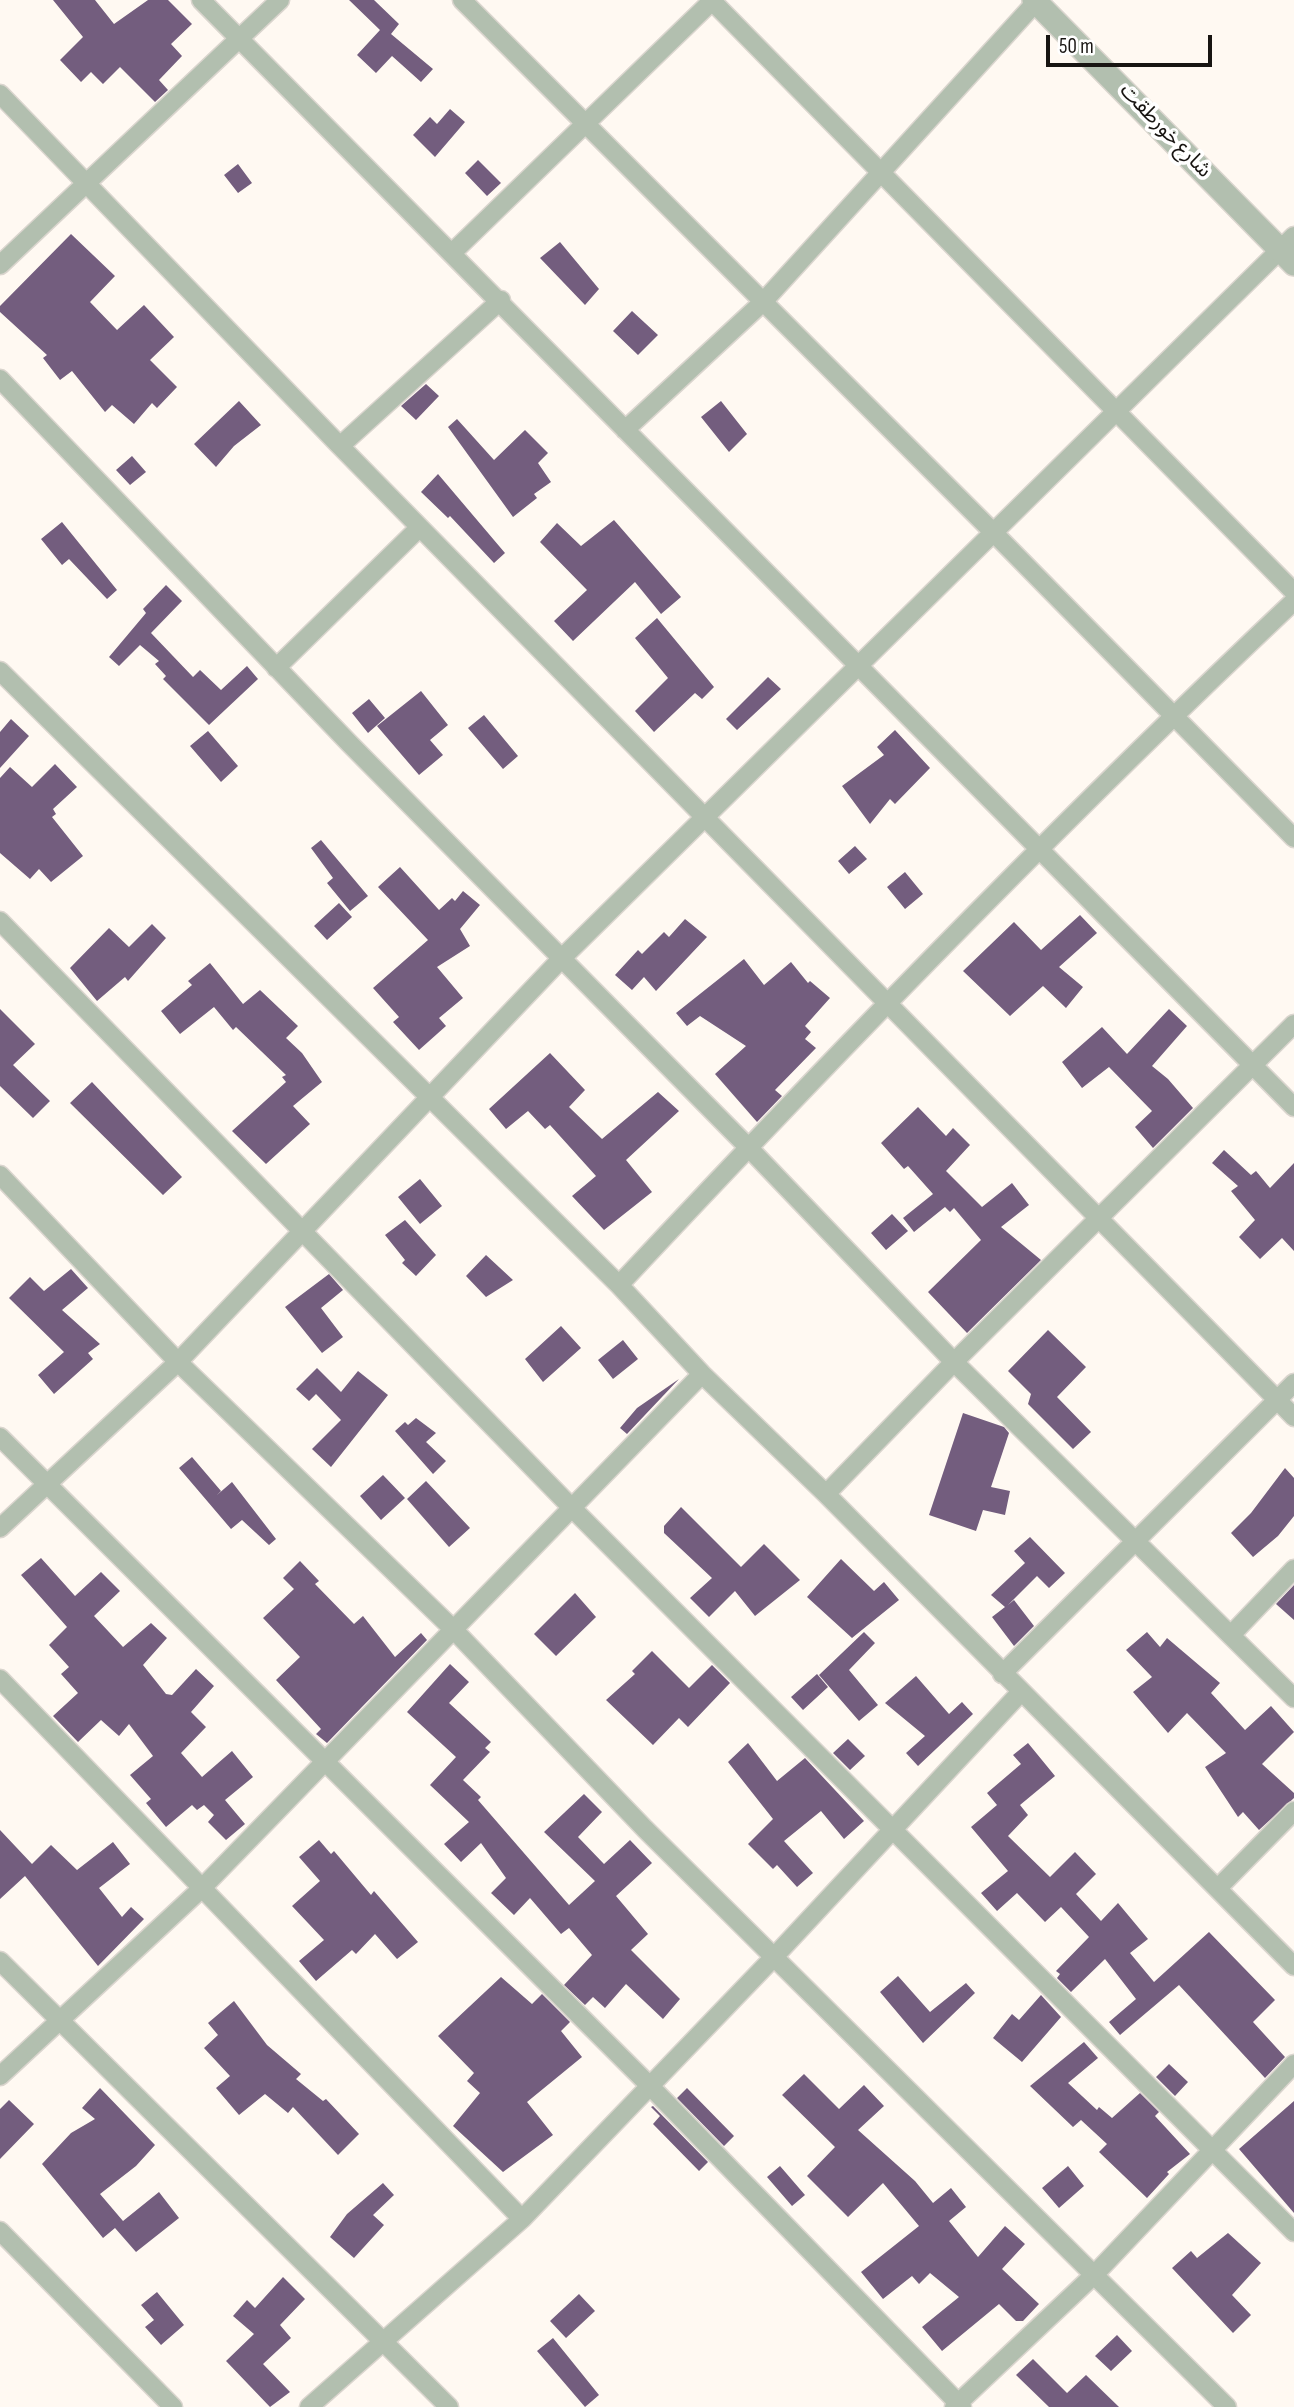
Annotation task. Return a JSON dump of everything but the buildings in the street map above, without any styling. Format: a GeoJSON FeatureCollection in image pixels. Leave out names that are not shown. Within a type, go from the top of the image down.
{"type":"FeatureCollection","features":[{"type":"Feature","properties":{"kind":"street"},"geometry":{"type":"LineString","coordinates":[[201,0],[501,300],[625,430],[1294,1107]]}},
{"type":"Feature","properties":{"kind":"street"},"geometry":{"type":"LineString","coordinates":[[0,265],[280,0]]}},
{"type":"Feature","properties":{"kind":"street"},"geometry":{"type":"LineString","coordinates":[[462,0],[1294,838]]}},
{"type":"Feature","properties":{"kind":"street"},"geometry":{"type":"LineString","coordinates":[[453,252],[712,0],[881,175],[1294,592]]}},
{"type":"Feature","properties":{"kind":"street"},"geometry":{"type":"LineString","coordinates":[[625,430],[763,302],[881,175],[1035,1]]}},
{"type":"Feature","properties":{"kind":"street","name":"شارع خورطقت"},"geometry":{"type":"LineString","coordinates":[[1035,1],[1289,250]]}},
{"type":"Feature","properties":{"kind":"street"},"geometry":{"type":"LineString","coordinates":[[0,94],[419,528],[890,1003],[1294,1417]]}},
{"type":"Feature","properties":{"kind":"street"},"geometry":{"type":"LineString","coordinates":[[0,1528],[178,1362],[562,957],[1115,411],[1289,250]]}},
{"type":"Feature","properties":{"kind":"street"},"geometry":{"type":"LineString","coordinates":[[340,446],[501,300]]}},
{"type":"Feature","properties":{"kind":"street"},"geometry":{"type":"LineString","coordinates":[[0,379],[276,668],[748,1147],[954,1362],[1294,1698]]}},
{"type":"Feature","properties":{"kind":"street"},"geometry":{"type":"LineString","coordinates":[[276,668],[419,528]]}},
{"type":"Feature","properties":{"kind":"street"},"geometry":{"type":"LineString","coordinates":[[619,1285],[748,1147],[1173,715],[1294,601]]}},
{"type":"Feature","properties":{"kind":"street"},"geometry":{"type":"LineString","coordinates":[[0,671],[619,1285],[702,1374],[826,1494],[1020,1693],[1294,1966]]}},
{"type":"Feature","properties":{"kind":"street"},"geometry":{"type":"LineString","coordinates":[[0,921],[573,1509],[1294,2232]]}},
{"type":"Feature","properties":{"kind":"street"},"geometry":{"type":"LineString","coordinates":[[826,1494],[954,1362],[1100,1220],[1294,1024]]}},
{"type":"Feature","properties":{"kind":"street"},"geometry":{"type":"LineString","coordinates":[[0,1175],[178,1362],[454,1630],[645,1829],[1227,2407]]}},
{"type":"Feature","properties":{"kind":"street"},"geometry":{"type":"LineString","coordinates":[[0,2076],[201,1889],[702,1374]]}},
{"type":"Feature","properties":{"kind":"street"},"geometry":{"type":"LineString","coordinates":[[1002,1674],[1294,1383]]}},
{"type":"Feature","properties":{"kind":"street"},"geometry":{"type":"LineString","coordinates":[[0,1437],[649,2085],[958,2406],[1095,2274],[1294,2064]]}},
{"type":"Feature","properties":{"kind":"street"},"geometry":{"type":"LineString","coordinates":[[1231,1635],[1294,1569]]}},
{"type":"Feature","properties":{"kind":"street"},"geometry":{"type":"LineString","coordinates":[[0,1679],[522,2219]]}},
{"type":"Feature","properties":{"kind":"street"},"geometry":{"type":"LineString","coordinates":[[309,2407],[522,2219],[774,1957],[1020,1693]]}},
{"type":"Feature","properties":{"kind":"street"},"geometry":{"type":"LineString","coordinates":[[1218,1888],[1294,1811]]}},
{"type":"Feature","properties":{"kind":"street"},"geometry":{"type":"LineString","coordinates":[[0,1961],[449,2407]]}},
{"type":"Feature","properties":{"kind":"street"},"geometry":{"type":"LineString","coordinates":[[0,2231],[173,2407]]}}]}
